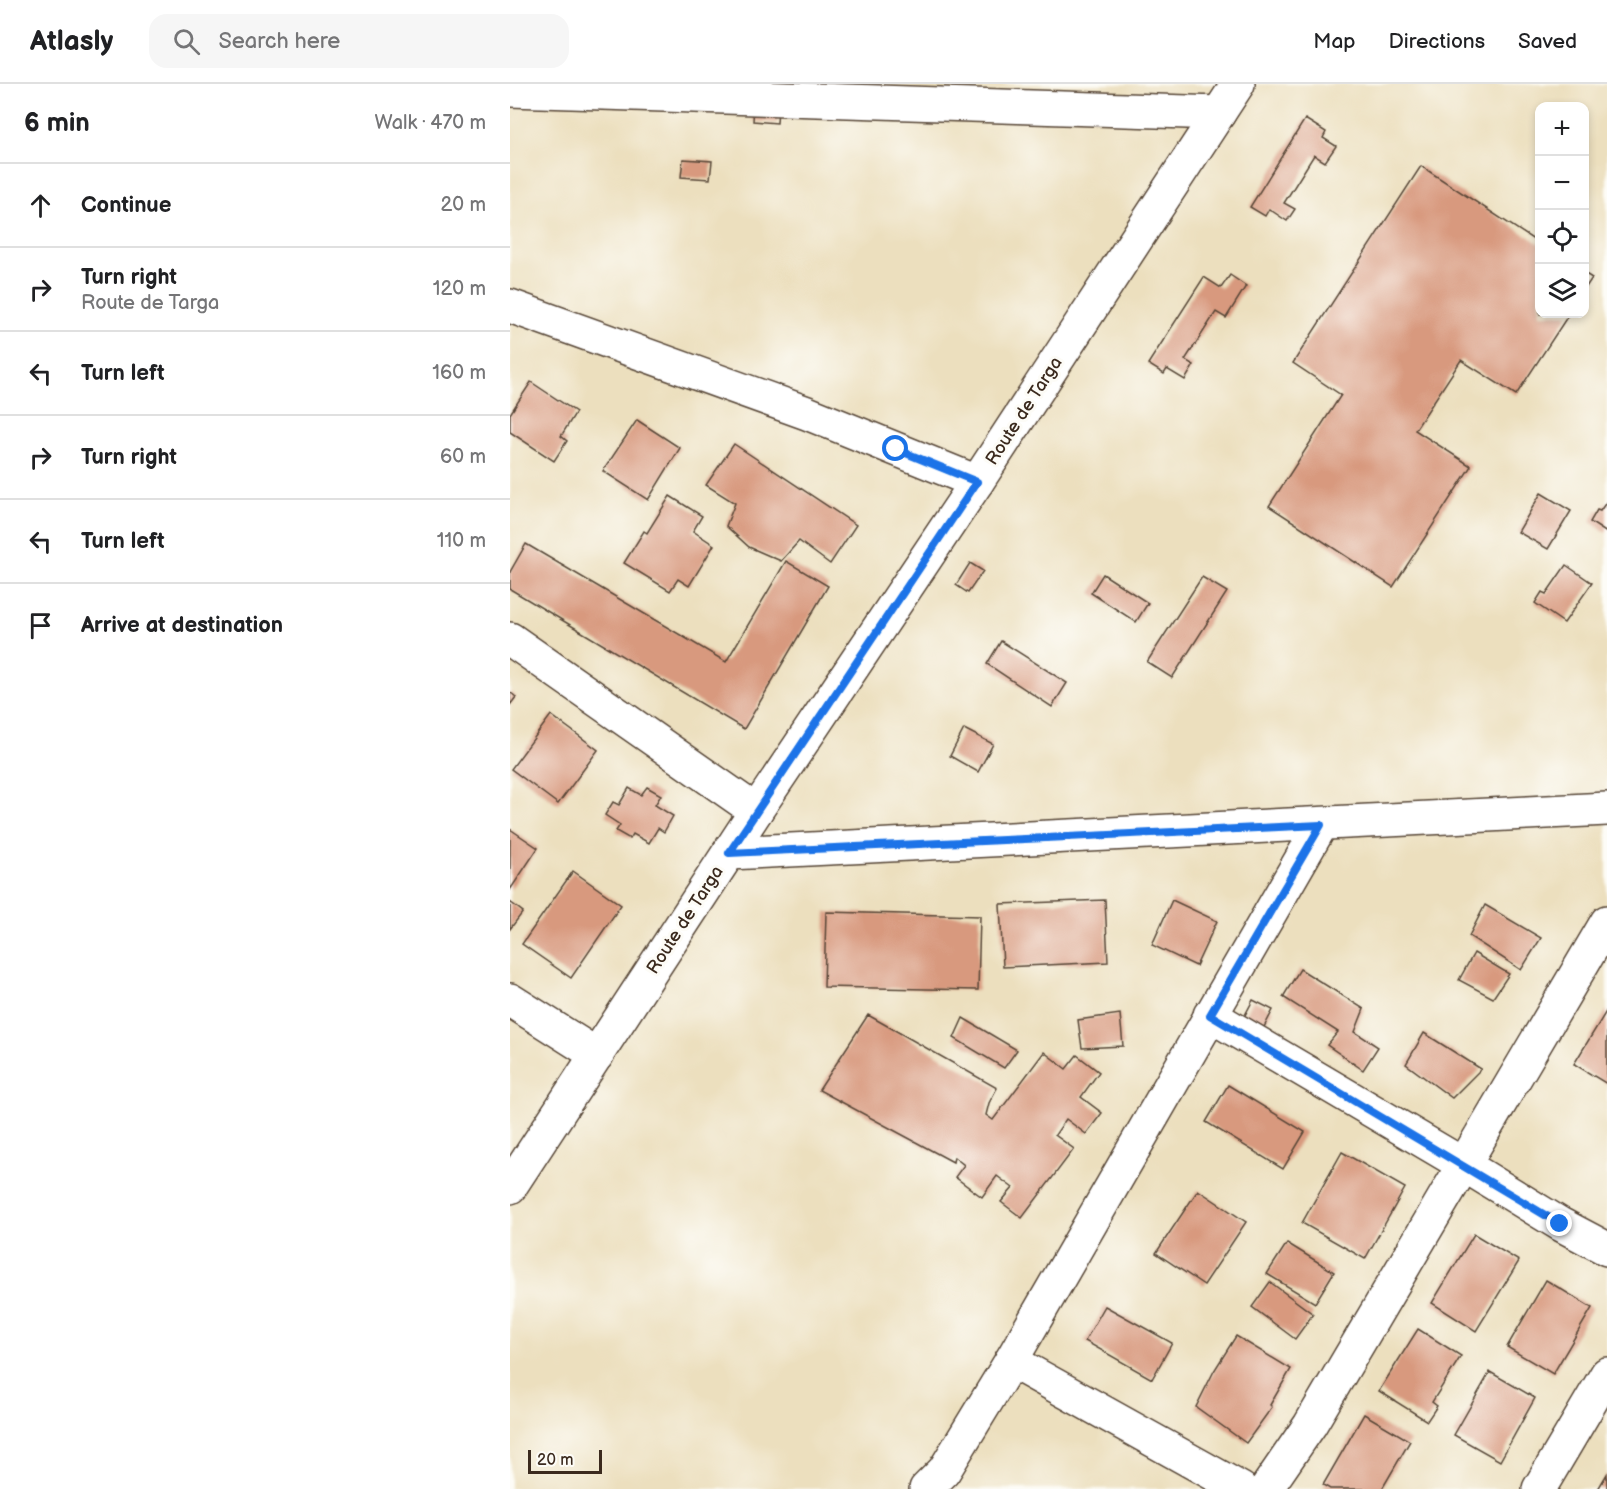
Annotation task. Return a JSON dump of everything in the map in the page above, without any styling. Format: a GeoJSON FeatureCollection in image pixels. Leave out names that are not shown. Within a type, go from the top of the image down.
{"type":"FeatureCollection","features":[{"type":"Feature","properties":{"kind":"street","name":"Route de Targa"},"geometry":{"type":"LineString","coordinates":[[510,1187],[756,811],[977,482],[1238,84]]}},
{"type":"Feature","properties":{"kind":"street"},"geometry":{"type":"LineString","coordinates":[[510,90],[1219,113]]}},
{"type":"Feature","properties":{"kind":"street"},"geometry":{"type":"LineString","coordinates":[[510,306],[807,413],[977,482]]}},
{"type":"Feature","properties":{"kind":"street"},"geometry":{"type":"LineString","coordinates":[[510,639],[756,811]]}},
{"type":"Feature","properties":{"kind":"street"},"geometry":{"type":"LineString","coordinates":[[729,853],[1607,809]]}},
{"type":"Feature","properties":{"kind":"street"},"geometry":{"type":"LineString","coordinates":[[926,1489],[944,1471],[1011,1361],[1321,825]]}},
{"type":"Feature","properties":{"kind":"street"},"geometry":{"type":"LineString","coordinates":[[1266,1489],[1310,1425],[1607,922]]}},
{"type":"Feature","properties":{"kind":"street"},"geometry":{"type":"LineString","coordinates":[[510,1000],[597,1055]]}},
{"type":"Feature","properties":{"kind":"street"},"geometry":{"type":"LineString","coordinates":[[1210,1015],[1607,1250]]}},
{"type":"Feature","properties":{"kind":"street"},"geometry":{"type":"LineString","coordinates":[[1011,1361],[1241,1489]]}},
{"type":"Feature","properties":{"kind":"street"},"geometry":{"type":"LineString","coordinates":[[1539,1489],[1607,1374]]}},
{"type":"Feature","properties":{"kind":"building"},"geometry":{"type":"Polygon","coordinates":[[[754,105],[778,107],[777,123],[753,121],[754,105]]]}},
{"type":"Feature","properties":{"kind":"building"},"geometry":{"type":"Polygon","coordinates":[[[1305,119],[1326,132],[1323,138],[1336,146],[1325,162],[1314,155],[1284,203],[1295,209],[1287,221],[1269,209],[1265,216],[1250,207],[1305,119]]]}},
{"type":"Feature","properties":{"kind":"building"},"geometry":{"type":"Polygon","coordinates":[[[683,159],[712,161],[710,179],[681,177],[683,159]]]}},
{"type":"Feature","properties":{"kind":"building"},"geometry":{"type":"Polygon","coordinates":[[[1421,166],[1535,241],[1535,318],[1566,318],[1516,395],[1461,360],[1415,430],[1471,466],[1393,587],[1269,506],[1341,395],[1293,363],[1421,166]]]}},
{"type":"Feature","properties":{"kind":"building"},"geometry":{"type":"Polygon","coordinates":[[[1230,275],[1246,286],[1226,318],[1216,312],[1185,360],[1194,365],[1185,380],[1167,369],[1164,374],[1148,364],[1204,277],[1221,288],[1230,275]]]}},
{"type":"Feature","properties":{"kind":"building"},"geometry":{"type":"Polygon","coordinates":[[[531,382],[576,412],[561,436],[567,441],[554,461],[510,432],[510,414],[531,382]]]}},
{"type":"Feature","properties":{"kind":"building"},"geometry":{"type":"Polygon","coordinates":[[[637,420],[680,448],[648,500],[603,471],[637,420]]]}},
{"type":"Feature","properties":{"kind":"building"},"geometry":{"type":"Polygon","coordinates":[[[734,444],[856,525],[830,564],[799,541],[781,561],[749,547],[726,526],[735,503],[706,485],[734,444]]]}},
{"type":"Feature","properties":{"kind":"building"},"geometry":{"type":"Polygon","coordinates":[[[1541,493],[1571,511],[1548,549],[1518,532],[1541,493]]]}},
{"type":"Feature","properties":{"kind":"building"},"geometry":{"type":"Polygon","coordinates":[[[670,496],[702,516],[693,531],[714,545],[689,586],[678,579],[670,591],[624,563],[644,531],[647,533],[670,496]]]}},
{"type":"Feature","properties":{"kind":"building"},"geometry":{"type":"Polygon","coordinates":[[[1607,501],[1607,533],[1590,522],[1597,510],[1600,511],[1607,501]]]}},
{"type":"Feature","properties":{"kind":"building"},"geometry":{"type":"Polygon","coordinates":[[[526,544],[726,662],[786,561],[828,586],[744,729],[510,589],[510,572],[526,544]]]}},
{"type":"Feature","properties":{"kind":"building"},"geometry":{"type":"Polygon","coordinates":[[[970,563],[983,571],[968,593],[956,585],[970,563]]]}},
{"type":"Feature","properties":{"kind":"building"},"geometry":{"type":"Polygon","coordinates":[[[1566,565],[1592,583],[1564,623],[1535,603],[1542,592],[1546,594],[1566,565]]]}},
{"type":"Feature","properties":{"kind":"building"},"geometry":{"type":"Polygon","coordinates":[[[1103,574],[1148,603],[1136,622],[1091,593],[1103,574]]]}},
{"type":"Feature","properties":{"kind":"building"},"geometry":{"type":"Polygon","coordinates":[[[1202,577],[1227,592],[1172,678],[1147,662],[1202,577]]]}},
{"type":"Feature","properties":{"kind":"building"},"geometry":{"type":"Polygon","coordinates":[[[1001,641],[1067,683],[1052,707],[987,664],[1001,641]]]}},
{"type":"Feature","properties":{"kind":"building"},"geometry":{"type":"Polygon","coordinates":[[[510,692],[516,697],[510,705],[510,692]]]}},
{"type":"Feature","properties":{"kind":"building"},"geometry":{"type":"Polygon","coordinates":[[[551,715],[598,750],[558,804],[511,769],[551,715]]]}},
{"type":"Feature","properties":{"kind":"building"},"geometry":{"type":"Polygon","coordinates":[[[964,729],[993,744],[978,772],[950,756],[964,729]]]}},
{"type":"Feature","properties":{"kind":"building"},"geometry":{"type":"Polygon","coordinates":[[[647,787],[661,795],[655,805],[673,816],[664,832],[658,828],[649,843],[633,834],[630,839],[616,831],[620,825],[605,815],[613,802],[619,805],[629,788],[641,795],[647,787]]]}},
{"type":"Feature","properties":{"kind":"building"},"geometry":{"type":"Polygon","coordinates":[[[510,829],[538,848],[510,890],[510,829]]]}},
{"type":"Feature","properties":{"kind":"building"},"geometry":{"type":"Polygon","coordinates":[[[573,871],[621,905],[571,978],[522,944],[573,871]]]}},
{"type":"Feature","properties":{"kind":"building"},"geometry":{"type":"Polygon","coordinates":[[[1105,900],[1108,962],[1003,967],[1000,904],[1105,900]]]}},
{"type":"Feature","properties":{"kind":"building"},"geometry":{"type":"Polygon","coordinates":[[[1172,900],[1217,921],[1196,966],[1152,945],[1172,900]]]}},
{"type":"Feature","properties":{"kind":"building"},"geometry":{"type":"Polygon","coordinates":[[[510,902],[523,912],[510,929],[510,902]]]}},
{"type":"Feature","properties":{"kind":"building"},"geometry":{"type":"Polygon","coordinates":[[[1485,905],[1541,938],[1521,970],[1469,936],[1485,905]]]}},
{"type":"Feature","properties":{"kind":"building"},"geometry":{"type":"Polygon","coordinates":[[[826,912],[980,916],[978,990],[824,987],[826,912]]]}},
{"type":"Feature","properties":{"kind":"building"},"geometry":{"type":"Polygon","coordinates":[[[1474,953],[1509,974],[1493,998],[1459,980],[1474,953]]]}},
{"type":"Feature","properties":{"kind":"building"},"geometry":{"type":"Polygon","coordinates":[[[1300,969],[1364,1009],[1355,1032],[1378,1047],[1363,1070],[1327,1045],[1338,1032],[1283,997],[1300,969]]]}},
{"type":"Feature","properties":{"kind":"building"},"geometry":{"type":"Polygon","coordinates":[[[1253,1000],[1273,1010],[1263,1029],[1243,1019],[1253,1000]]]}},
{"type":"Feature","properties":{"kind":"building"},"geometry":{"type":"Polygon","coordinates":[[[1607,1010],[1607,1084],[1574,1064],[1607,1010]]]}},
{"type":"Feature","properties":{"kind":"building"},"geometry":{"type":"Polygon","coordinates":[[[1120,1014],[1123,1046],[1082,1048],[1078,1020],[1120,1014]]]}},
{"type":"Feature","properties":{"kind":"building"},"geometry":{"type":"Polygon","coordinates":[[[868,1015],[997,1088],[986,1115],[993,1120],[1044,1052],[1066,1069],[1077,1055],[1099,1072],[1081,1097],[1102,1113],[1086,1134],[1066,1119],[1055,1135],[1074,1149],[1022,1218],[1001,1202],[1013,1188],[997,1176],[982,1197],[955,1177],[964,1165],[954,1157],[953,1162],[819,1090],[868,1015]]]}},
{"type":"Feature","properties":{"kind":"building"},"geometry":{"type":"Polygon","coordinates":[[[963,1018],[1017,1050],[1004,1068],[954,1038],[963,1018]]]}},
{"type":"Feature","properties":{"kind":"building"},"geometry":{"type":"Polygon","coordinates":[[[1424,1033],[1481,1069],[1452,1098],[1406,1064],[1424,1033]]]}},
{"type":"Feature","properties":{"kind":"building"},"geometry":{"type":"Polygon","coordinates":[[[1228,1085],[1305,1132],[1283,1169],[1206,1122],[1228,1085]]]}},
{"type":"Feature","properties":{"kind":"building"},"geometry":{"type":"Polygon","coordinates":[[[1342,1152],[1405,1188],[1365,1259],[1302,1223],[1342,1152]]]}},
{"type":"Feature","properties":{"kind":"building"},"geometry":{"type":"Polygon","coordinates":[[[1198,1190],[1246,1222],[1204,1285],[1156,1253],[1198,1190]]]}},
{"type":"Feature","properties":{"kind":"building"},"geometry":{"type":"Polygon","coordinates":[[[1474,1234],[1519,1261],[1476,1331],[1432,1303],[1474,1234]]]}},
{"type":"Feature","properties":{"kind":"building"},"geometry":{"type":"Polygon","coordinates":[[[1287,1243],[1334,1272],[1315,1303],[1267,1274],[1287,1243]]]}},
{"type":"Feature","properties":{"kind":"building"},"geometry":{"type":"Polygon","coordinates":[[[1546,1280],[1592,1308],[1553,1374],[1507,1347],[1546,1280]]]}},
{"type":"Feature","properties":{"kind":"building"},"geometry":{"type":"Polygon","coordinates":[[[1270,1282],[1313,1314],[1295,1339],[1252,1307],[1270,1282]]]}},
{"type":"Feature","properties":{"kind":"building"},"geometry":{"type":"Polygon","coordinates":[[[1105,1306],[1172,1343],[1152,1379],[1085,1341],[1105,1306]]]}},
{"type":"Feature","properties":{"kind":"building"},"geometry":{"type":"Polygon","coordinates":[[[1418,1329],[1461,1356],[1432,1402],[1437,1406],[1427,1421],[1379,1391],[1418,1329]]]}},
{"type":"Feature","properties":{"kind":"building"},"geometry":{"type":"Polygon","coordinates":[[[1236,1336],[1291,1369],[1270,1405],[1272,1407],[1246,1443],[1196,1407],[1214,1371],[1236,1336]]]}},
{"type":"Feature","properties":{"kind":"building"},"geometry":{"type":"Polygon","coordinates":[[[1490,1372],[1535,1398],[1500,1461],[1454,1435],[1490,1372]]]}},
{"type":"Feature","properties":{"kind":"building"},"geometry":{"type":"Polygon","coordinates":[[[1364,1414],[1410,1441],[1382,1489],[1330,1489],[1323,1485],[1364,1414]]]}},
{"type":"Feature","properties":{"kind":"building"},"geometry":{"type":"Polygon","coordinates":[[[1607,1474],[1607,1489],[1598,1489],[1607,1474]]]}},
{"type":"Feature","properties":{"kind":"route"},"geometry":{"type":"LineString","coordinates":[[896,449],[977,482],[729,853],[1321,825],[1210,1015],[1560,1224]]}}]}
